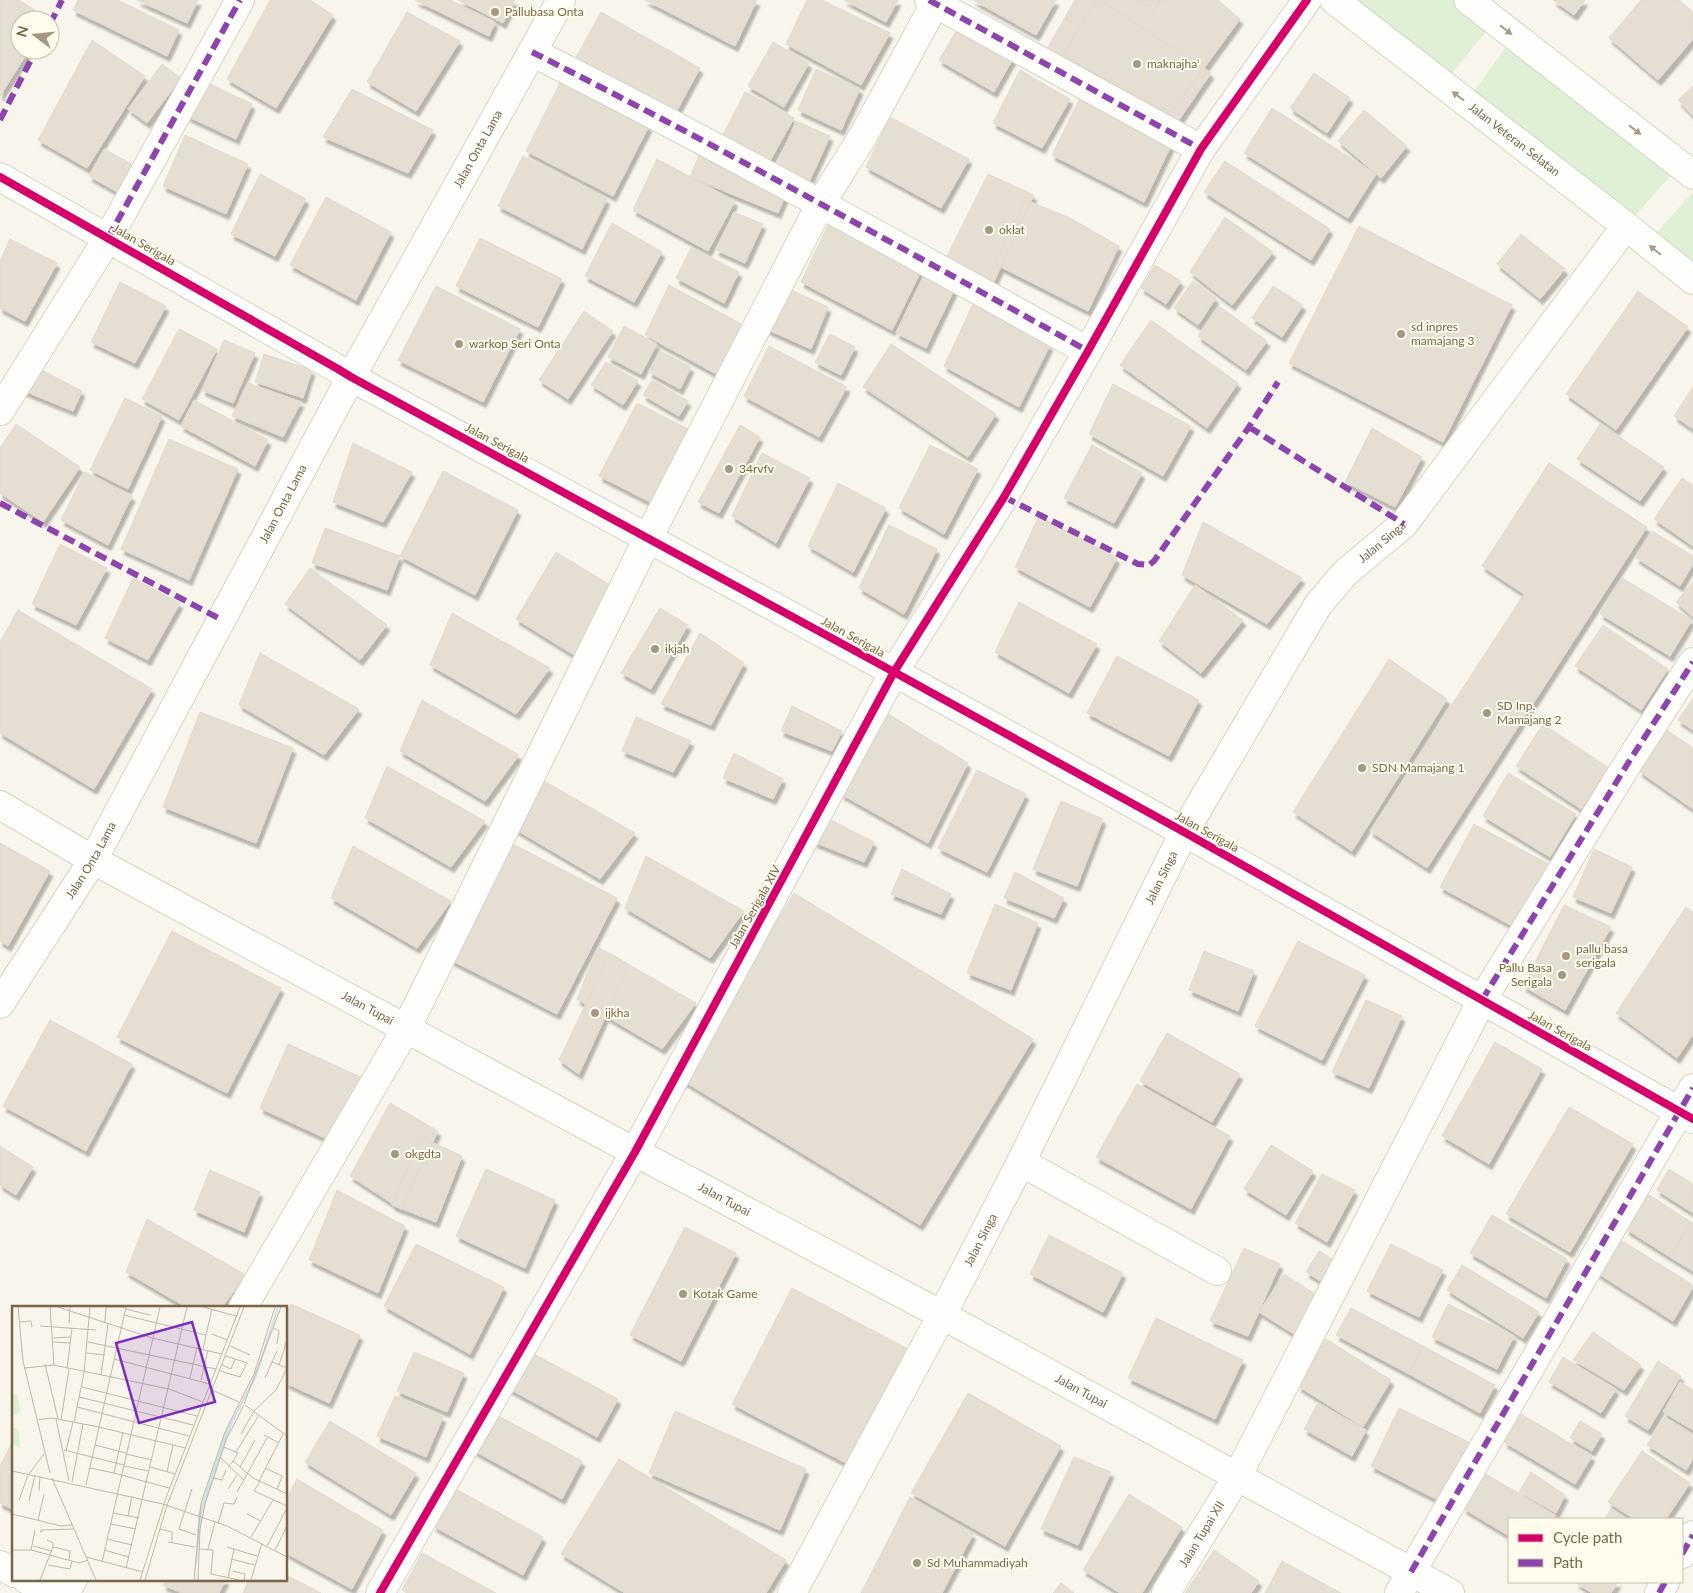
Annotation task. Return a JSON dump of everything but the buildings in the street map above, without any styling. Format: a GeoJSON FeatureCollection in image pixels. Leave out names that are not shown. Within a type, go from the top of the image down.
{"type":"FeatureCollection","features":[{"type":"Feature","properties":{"kind":"street"},"geometry":{"type":"LineString","coordinates":[[0,411],[108,238],[240,0]]}},
{"type":"Feature","properties":{"kind":"street","name":"Jalan Onta Lama"},"geometry":{"type":"LineString","coordinates":[[0,1004],[93,860],[351,378],[561,0]]}},
{"type":"Feature","properties":{"kind":"street","name":"Jalan Serigala XIV"},"geometry":{"type":"LineString","coordinates":[[380,1593],[635,1152],[894,672],[1004,497],[1088,351],[1200,149],[1307,0]]}},
{"type":"Feature","properties":{"kind":"street","name":"Jalan Veteran Selatan"},"geometry":{"type":"LineString","coordinates":[[1334,0],[1693,280]]}},
{"type":"Feature","properties":{"kind":"street"},"geometry":{"type":"LineString","coordinates":[[1468,0],[1693,175]]}},
{"type":"Feature","properties":{"kind":"street"},"geometry":{"type":"LineString","coordinates":[[243,1306],[406,1029],[648,538],[821,202],[863,136],[933,1],[1200,149]]}},
{"type":"Feature","properties":{"kind":"street"},"geometry":{"type":"LineString","coordinates":[[532,52],[646,109],[821,202],[1088,351]]}},
{"type":"Feature","properties":{"kind":"street","name":"Jalan Serigala"},"geometry":{"type":"LineString","coordinates":[[0,177],[330,364],[351,378],[894,672],[1184,832],[1686,1115]]}},
{"type":"Feature","properties":{"kind":"street","name":"Jalan Singa"},"geometry":{"type":"LineString","coordinates":[[792,1593],[942,1315],[1021,1162],[1184,832],[1318,605],[1346,573],[1404,524],[1626,226]]}},
{"type":"Feature","properties":{"kind":"street","name":"Jalan Tupai XII"},"geometry":{"type":"LineString","coordinates":[[1166,1593],[1238,1475],[1482,1000],[1630,760],[1693,662]]}},
{"type":"Feature","properties":{"kind":"street","name":"Jalan Tupai"},"geometry":{"type":"LineString","coordinates":[[0,805],[93,860],[1238,1475],[1405,1582],[1450,1593]]}},
{"type":"Feature","properties":{"kind":"street"},"geometry":{"type":"LineString","coordinates":[[1405,1582],[1686,1115],[1693,1088]]}},
{"type":"Feature","properties":{"kind":"street"},"geometry":{"type":"LineString","coordinates":[[1021,1162],[1217,1271]]}},
{"type":"Feature","properties":{"kind":"street"},"geometry":{"type":"LineString","coordinates":[[1683,1552],[1693,1535]]}},
{"type":"Feature","properties":{"kind":"street"},"geometry":{"type":"LineString","coordinates":[[0,1565],[12,1571]]}},
{"type":"Feature","properties":{"kind":"street"},"geometry":{"type":"LineString","coordinates":[[28,1580],[51,1593]]}},
{"type":"Feature","properties":{"kind":"street"},"geometry":{"type":"LineString","coordinates":[[64,1593],[72,1580]]}},
{"type":"Feature","properties":{"kind":"green space"},"geometry":{"type":"Polygon","coordinates":[[[1334,0],[1468,0],[1494,21],[1443,85],[1334,0]]]}},
{"type":"Feature","properties":{"kind":"green space"},"geometry":{"type":"Polygon","coordinates":[[[1514,36],[1680,165],[1626,226],[1466,102],[1514,36]]]}},
{"type":"Feature","properties":{"kind":"green space"},"geometry":{"type":"Polygon","coordinates":[[[1693,192],[1693,280],[1647,243],[1693,192]]]}},
{"type":"Feature","properties":{"kind":"marked path"},"geometry":{"type":"LineString","coordinates":[[57,10],[62,0]]}},
{"type":"Feature","properties":{"kind":"marked path"},"geometry":{"type":"LineString","coordinates":[[108,238],[240,0]]}},
{"type":"Feature","properties":{"kind":"marked path"},"geometry":{"type":"LineString","coordinates":[[929,0],[1201,149]]}},
{"type":"Feature","properties":{"kind":"marked path"},"geometry":{"type":"LineString","coordinates":[[532,52],[742,161],[1088,351]]}},
{"type":"Feature","properties":{"kind":"marked path"},"geometry":{"type":"LineString","coordinates":[[0,120],[31,60]]}},
{"type":"Feature","properties":{"kind":"marked path"},"geometry":{"type":"LineString","coordinates":[[1004,497],[1138,564],[1149,565],[1154,561],[1249,427],[1278,382]]}},
{"type":"Feature","properties":{"kind":"marked path"},"geometry":{"type":"LineString","coordinates":[[1249,427],[1404,524]]}},
{"type":"Feature","properties":{"kind":"marked path"},"geometry":{"type":"LineString","coordinates":[[0,503],[222,620]]}},
{"type":"Feature","properties":{"kind":"marked path"},"geometry":{"type":"LineString","coordinates":[[1482,1000],[1630,760],[1693,662]]}},
{"type":"Feature","properties":{"kind":"marked path"},"geometry":{"type":"LineString","coordinates":[[1411,1572],[1693,1088]]}},
{"type":"Feature","properties":{"kind":"marked path"},"geometry":{"type":"LineString","coordinates":[[1683,1552],[1693,1535]]}},
{"type":"Feature","properties":{"kind":"marked path"},"geometry":{"type":"LineString","coordinates":[[1659,1593],[1664,1583]]}},
{"type":"Feature","properties":{"kind":"cycle path"},"geometry":{"type":"LineString","coordinates":[[380,1593],[635,1152],[894,672],[1004,497],[1201,149],[1307,0]]}},
{"type":"Feature","properties":{"kind":"cycle path"},"geometry":{"type":"LineString","coordinates":[[0,177],[351,377],[1184,832],[1693,1119]]}},
{"type":"Feature","properties":{"kind":"place","name":"Pallubasa Onta"},"geometry":{"type":"Point","coordinates":[495,12]}},
{"type":"Feature","properties":{"kind":"place","name":"maknajha'"},"geometry":{"type":"Point","coordinates":[1137,64]}},
{"type":"Feature","properties":{"kind":"place","name":"oklat"},"geometry":{"type":"Point","coordinates":[989,230]}},
{"type":"Feature","properties":{"kind":"place","name":"sd inpres mamajang 3"},"geometry":{"type":"Point","coordinates":[1401,334]}},
{"type":"Feature","properties":{"kind":"place","name":"warkop Seri Onta"},"geometry":{"type":"Point","coordinates":[459,344]}},
{"type":"Feature","properties":{"kind":"place","name":"34rvfv"},"geometry":{"type":"Point","coordinates":[729,469]}},
{"type":"Feature","properties":{"kind":"place","name":"ikjah"},"geometry":{"type":"Point","coordinates":[655,649]}},
{"type":"Feature","properties":{"kind":"place","name":"SD Inp. Mamajang 2"},"geometry":{"type":"Point","coordinates":[1487,713]}},
{"type":"Feature","properties":{"kind":"place","name":"SDN Mamajang 1"},"geometry":{"type":"Point","coordinates":[1362,768]}},
{"type":"Feature","properties":{"kind":"place","name":"pallu basa serigala"},"geometry":{"type":"Point","coordinates":[1566,956]}},
{"type":"Feature","properties":{"kind":"place","name":"Pallu Basa Serigala"},"geometry":{"type":"Point","coordinates":[1562,975]}},
{"type":"Feature","properties":{"kind":"place","name":"ijkha"},"geometry":{"type":"Point","coordinates":[595,1013]}},
{"type":"Feature","properties":{"kind":"place","name":"okgdta"},"geometry":{"type":"Point","coordinates":[395,1154]}},
{"type":"Feature","properties":{"kind":"place","name":"Kotak Game"},"geometry":{"type":"Point","coordinates":[683,1294]}},
{"type":"Feature","properties":{"kind":"place","name":"Sd Muhammadiyah"},"geometry":{"type":"Point","coordinates":[917,1563]}}]}
